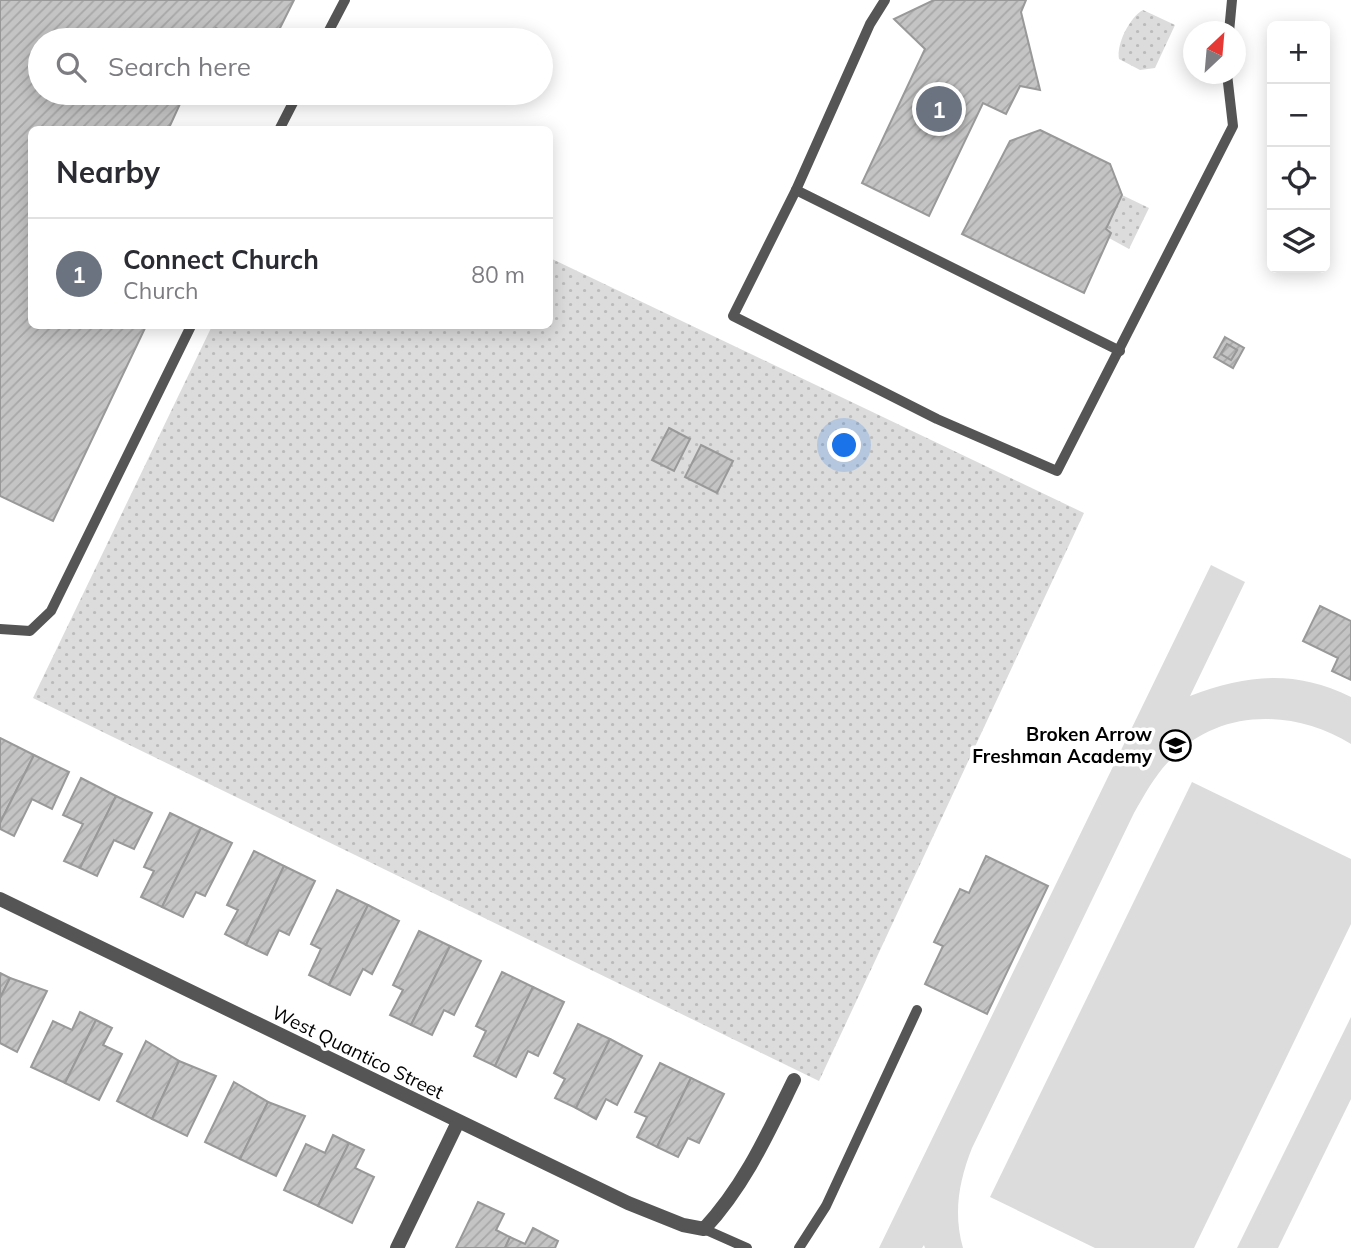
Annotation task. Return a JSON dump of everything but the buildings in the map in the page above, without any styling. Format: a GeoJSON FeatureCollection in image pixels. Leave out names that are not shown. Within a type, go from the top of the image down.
{"type":"FeatureCollection","features":[{"type":"Feature","properties":{"kind":"street","name":"West Quantico Street"},"geometry":{"type":"LineString","coordinates":[[0,899],[628,1203],[683,1225],[704,1229]]}},
{"type":"Feature","properties":{"kind":"street"},"geometry":{"type":"LineString","coordinates":[[704,1229],[724,1207],[749,1171],[794,1080]]}},
{"type":"Feature","properties":{"kind":"street"},"geometry":{"type":"LineString","coordinates":[[397,1248],[458,1122]]}},
{"type":"Feature","properties":{"kind":"lane"},"geometry":{"type":"LineString","coordinates":[[330,28],[345,0]]}},
{"type":"Feature","properties":{"kind":"lane"},"geometry":{"type":"LineString","coordinates":[[886,0],[870,24],[796,190],[733,316],[937,419],[1056,471],[1120,351],[1233,126],[1228,84]]}},
{"type":"Feature","properties":{"kind":"lane"},"geometry":{"type":"LineString","coordinates":[[1230,21],[1232,0]]}},
{"type":"Feature","properties":{"kind":"lane"},"geometry":{"type":"LineString","coordinates":[[281,126],[292,105]]}},
{"type":"Feature","properties":{"kind":"lane"},"geometry":{"type":"LineString","coordinates":[[796,190],[1120,351]]}},
{"type":"Feature","properties":{"kind":"lane"},"geometry":{"type":"LineString","coordinates":[[0,629],[30,631],[51,611],[190,329]]}},
{"type":"Feature","properties":{"kind":"lane"},"geometry":{"type":"LineString","coordinates":[[799,1248],[826,1206],[917,1010]]}},
{"type":"Feature","properties":{"kind":"lane"},"geometry":{"type":"LineString","coordinates":[[704,1229],[747,1248]]}},
{"type":"Feature","properties":{"kind":"shaded area"},"geometry":{"type":"Polygon","coordinates":[[[1143,10],[1175,25],[1155,68],[1140,70],[1119,59],[1119,53],[1129,25],[1143,10]]]}},
{"type":"Feature","properties":{"kind":"shaded area"},"geometry":{"type":"Polygon","coordinates":[[[1122,195],[1149,208],[1129,249],[1109,238],[1111,233],[1106,229],[1122,195]]]}},
{"type":"Feature","properties":{"kind":"shaded area"},"geometry":{"type":"Polygon","coordinates":[[[553,259],[1084,513],[819,1081],[33,698],[211,329],[553,329],[553,259]]]}},
{"type":"Feature","properties":{"kind":"shaded area"},"geometry":{"type":"Polygon","coordinates":[[[1211,565],[1245,582],[1190,696],[1231,683],[1270,678],[1309,682],[1330,688],[1351,697],[1351,744],[1306,724],[1258,719],[1211,730],[1190,742],[1171,759],[1155,778],[1134,813],[972,1148],[959,1197],[958,1222],[963,1248],[925,1248],[924,1245],[922,1248],[879,1248],[1211,565]]]}},
{"type":"Feature","properties":{"kind":"shaded area"},"geometry":{"type":"Polygon","coordinates":[[[1192,782],[1351,859],[1351,924],[1194,1248],[1095,1248],[990,1197],[1192,782]]]}},
{"type":"Feature","properties":{"kind":"shaded area"},"geometry":{"type":"Polygon","coordinates":[[[1351,1017],[1351,1099],[1278,1248],[1237,1248],[1351,1017]]]}},
{"type":"Feature","properties":{"kind":"place","name":"Connect Church"},"geometry":{"type":"Point","coordinates":[939,109]}},
{"type":"Feature","properties":{"kind":"place","name":"Broken Arrow Freshman Academy"},"geometry":{"type":"Point","coordinates":[1175,745]}}]}
